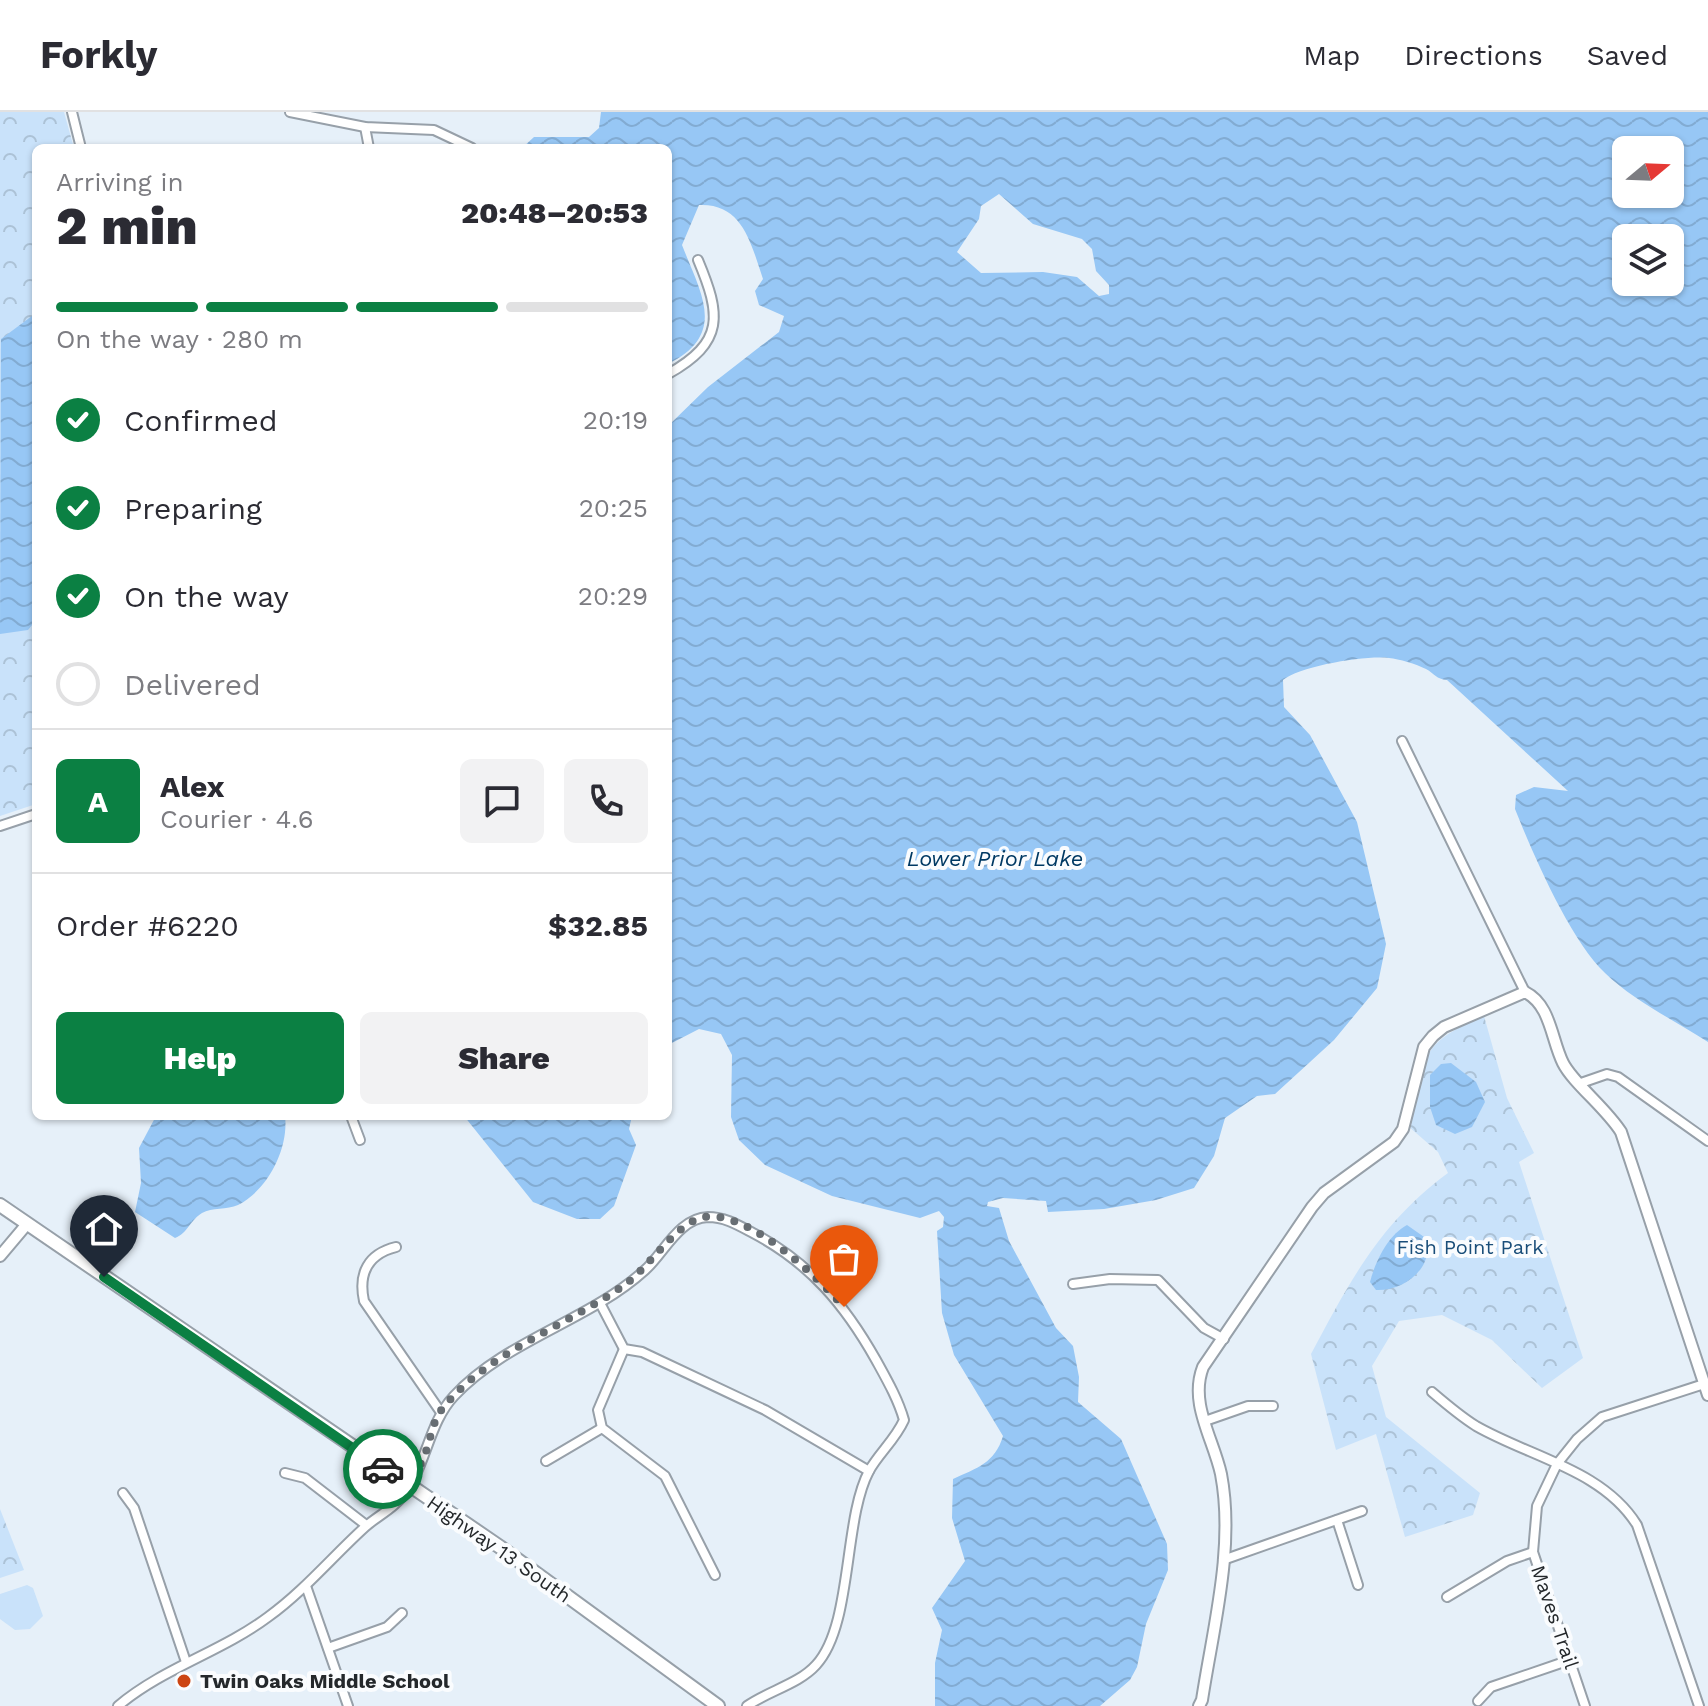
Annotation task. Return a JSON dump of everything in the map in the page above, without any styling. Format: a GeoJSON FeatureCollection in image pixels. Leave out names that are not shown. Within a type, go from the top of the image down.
{"type":"FeatureCollection","features":[{"type":"Feature","properties":{"kind":"main road","name":"Highway 13 South"},"geometry":{"type":"LineString","coordinates":[[0,1205],[500,1547],[718,1706]]}},
{"type":"Feature","properties":{"kind":"street"},"geometry":{"type":"LineString","coordinates":[[72,112],[80,144]]}},
{"type":"Feature","properties":{"kind":"street"},"geometry":{"type":"LineString","coordinates":[[290,112],[365,127],[434,130],[464,144]]}},
{"type":"Feature","properties":{"kind":"street"},"geometry":{"type":"LineString","coordinates":[[365,127],[368,144]]}},
{"type":"Feature","properties":{"kind":"street"},"geometry":{"type":"LineString","coordinates":[[672,371],[711,340],[717,314],[698,260]]}},
{"type":"Feature","properties":{"kind":"street"},"geometry":{"type":"LineString","coordinates":[[1402,741],[1525,992],[1542,1006],[1563,1064],[1607,1111],[1621,1132],[1708,1395]]}},
{"type":"Feature","properties":{"kind":"street"},"geometry":{"type":"LineString","coordinates":[[0,826],[32,815]]}},
{"type":"Feature","properties":{"kind":"street"},"geometry":{"type":"LineString","coordinates":[[1199,1706],[1223,1560],[1221,1474],[1195,1387],[1203,1367],[1312,1207],[1324,1193],[1394,1142],[1403,1129],[1424,1047],[1433,1036],[1444,1027],[1525,992]]}},
{"type":"Feature","properties":{"kind":"street"},"geometry":{"type":"LineString","coordinates":[[1581,1083],[1607,1074],[1618,1077],[1708,1141]]}},
{"type":"Feature","properties":{"kind":"street"},"geometry":{"type":"LineString","coordinates":[[352,1120],[360,1140]]}},
{"type":"Feature","properties":{"kind":"street"},"geometry":{"type":"LineString","coordinates":[[118,1706],[186,1662],[268,1618],[306,1586],[366,1525],[396,1503],[409,1487],[424,1458],[440,1411],[478,1373],[600,1303],[645,1270],[676,1234],[706,1217],[729,1220],[781,1248],[806,1266],[844,1307],[900,1405],[904,1420],[896,1438],[869,1471],[857,1509],[829,1646],[814,1667],[747,1706]]}},
{"type":"Feature","properties":{"kind":"street"},"geometry":{"type":"LineString","coordinates":[[0,1256],[27,1224]]}},
{"type":"Feature","properties":{"kind":"street"},"geometry":{"type":"LineString","coordinates":[[396,1247],[374,1256],[364,1269],[361,1285],[364,1301],[440,1411]]}},
{"type":"Feature","properties":{"kind":"street"},"geometry":{"type":"LineString","coordinates":[[1073,1284],[1110,1279],[1158,1280],[1204,1328],[1224,1339]]}},
{"type":"Feature","properties":{"kind":"street"},"geometry":{"type":"LineString","coordinates":[[600,1303],[624,1349]]}},
{"type":"Feature","properties":{"kind":"street"},"geometry":{"type":"LineString","coordinates":[[624,1349],[598,1410],[602,1428],[665,1476],[715,1575]]}},
{"type":"Feature","properties":{"kind":"street"},"geometry":{"type":"LineString","coordinates":[[624,1349],[642,1352],[765,1410],[869,1471]]}},
{"type":"Feature","properties":{"kind":"street","name":"Maves Trail"},"geometry":{"type":"LineString","coordinates":[[1585,1706],[1533,1552],[1537,1506],[1557,1464],[1577,1439],[1602,1417],[1706,1383]]}},
{"type":"Feature","properties":{"kind":"street"},"geometry":{"type":"LineString","coordinates":[[1432,1392],[1476,1425],[1606,1489],[1627,1509],[1637,1525],[1699,1706]]}},
{"type":"Feature","properties":{"kind":"street"},"geometry":{"type":"LineString","coordinates":[[1205,1421],[1248,1406],[1273,1406]]}},
{"type":"Feature","properties":{"kind":"street"},"geometry":{"type":"LineString","coordinates":[[546,1461],[602,1428]]}},
{"type":"Feature","properties":{"kind":"street"},"geometry":{"type":"LineString","coordinates":[[285,1473],[305,1478],[366,1525]]}},
{"type":"Feature","properties":{"kind":"street"},"geometry":{"type":"LineString","coordinates":[[123,1493],[134,1508],[186,1662]]}},
{"type":"Feature","properties":{"kind":"street"},"geometry":{"type":"LineString","coordinates":[[1223,1560],[1362,1511]]}},
{"type":"Feature","properties":{"kind":"street"},"geometry":{"type":"LineString","coordinates":[[1337,1520],[1358,1585]]}},
{"type":"Feature","properties":{"kind":"street"},"geometry":{"type":"LineString","coordinates":[[1447,1597],[1507,1561],[1533,1552]]}},
{"type":"Feature","properties":{"kind":"street"},"geometry":{"type":"LineString","coordinates":[[306,1586],[348,1706]]}},
{"type":"Feature","properties":{"kind":"street"},"geometry":{"type":"LineString","coordinates":[[328,1648],[387,1627],[402,1613]]}},
{"type":"Feature","properties":{"kind":"street"},"geometry":{"type":"LineString","coordinates":[[1478,1701],[1491,1687],[1570,1660]]}},
{"type":"Feature","properties":{"kind":"green space"},"geometry":{"type":"Polygon","coordinates":[[[0,112],[64,112],[73,144],[32,144],[32,805],[0,816],[0,112]]]}},
{"type":"Feature","properties":{"kind":"green space","name":"Fish Point Park"},"geometry":{"type":"Polygon","coordinates":[[[1484,1016],[1507,1098],[1534,1153],[1519,1162],[1583,1358],[1542,1388],[1492,1340],[1442,1315],[1399,1321],[1372,1366],[1386,1417],[1480,1493],[1473,1515],[1405,1537],[1376,1434],[1336,1450],[1311,1354],[1339,1302],[1385,1233],[1424,1192],[1448,1173],[1438,1152],[1408,1126],[1422,1069],[1434,1046],[1462,1026],[1484,1016]]]}},
{"type":"Feature","properties":{"kind":"green space"},"geometry":{"type":"Polygon","coordinates":[[[0,1509],[24,1570],[0,1578],[0,1509]]]}},
{"type":"Feature","properties":{"kind":"green space"},"geometry":{"type":"Polygon","coordinates":[[[27,1585],[33,1588],[43,1616],[30,1629],[15,1630],[0,1619],[0,1594],[27,1585]]]}},
{"type":"Feature","properties":{"kind":"water","name":"Lower Prior Lake"},"geometry":{"type":"Polygon","coordinates":[[[601,112],[1708,112],[1708,1042],[1629,992],[1605,973],[1579,940],[1554,896],[1515,809],[1516,795],[1534,787],[1568,791],[1447,680],[1413,664],[1379,658],[1318,666],[1283,680],[1284,707],[1310,735],[1357,822],[1386,944],[1377,988],[1334,1040],[1275,1094],[1257,1096],[1225,1118],[1214,1156],[1194,1188],[1156,1200],[1104,1209],[1048,1212],[1046,1201],[1003,1198],[988,1202],[987,1206],[999,1208],[1009,1241],[1056,1328],[1073,1346],[1079,1377],[1078,1402],[1121,1439],[1167,1544],[1168,1570],[1146,1624],[1137,1667],[1130,1680],[1100,1706],[935,1706],[935,1663],[942,1630],[932,1608],[965,1561],[952,1518],[953,1479],[990,1459],[1003,1436],[954,1355],[942,1313],[937,1231],[943,1227],[944,1217],[939,1211],[920,1218],[832,1196],[765,1165],[739,1140],[731,1117],[732,1055],[721,1034],[699,1029],[672,1043],[672,422],[708,387],[779,332],[784,316],[759,305],[755,291],[763,279],[743,228],[726,211],[699,205],[682,245],[702,296],[704,326],[698,340],[672,361],[672,144],[526,144],[534,137],[589,137],[599,128],[601,112]],[[999,194],[981,206],[979,219],[957,252],[981,273],[1043,272],[1077,277],[1099,296],[1109,294],[1109,285],[1096,271],[1092,249],[1082,239],[1033,224],[999,194]]]}},
{"type":"Feature","properties":{"kind":"water"},"geometry":{"type":"Polygon","coordinates":[[[32,316],[32,625],[28,630],[0,634],[1,339],[32,316]]]}},
{"type":"Feature","properties":{"kind":"water"},"geometry":{"type":"Polygon","coordinates":[[[1451,1063],[1476,1082],[1485,1102],[1472,1127],[1455,1134],[1436,1125],[1430,1107],[1430,1075],[1441,1064],[1451,1063]]]}},
{"type":"Feature","properties":{"kind":"water"},"geometry":{"type":"Polygon","coordinates":[[[154,1120],[285,1120],[280,1154],[259,1189],[234,1207],[202,1213],[175,1238],[135,1212],[141,1183],[139,1148],[154,1120]]]}},
{"type":"Feature","properties":{"kind":"water"},"geometry":{"type":"Polygon","coordinates":[[[467,1120],[631,1120],[629,1129],[636,1145],[614,1206],[600,1219],[577,1219],[533,1202],[467,1120]]]}},
{"type":"Feature","properties":{"kind":"water"},"geometry":{"type":"Polygon","coordinates":[[[1407,1225],[1427,1239],[1426,1260],[1406,1282],[1397,1287],[1376,1290],[1370,1282],[1375,1266],[1388,1242],[1407,1225]]]}},
{"type":"Feature","properties":{"kind":"way so far"},"geometry":{"type":"LineString","coordinates":[[383,1469],[409,1487],[424,1458],[434,1421],[456,1393],[478,1373],[600,1303],[645,1270],[676,1234],[691,1222],[706,1217],[729,1220],[781,1248],[806,1266],[844,1307]]}},
{"type":"Feature","properties":{"kind":"place","name":"Twin Oaks Middle School"},"geometry":{"type":"Point","coordinates":[184,1681]}},
{"type":"Feature","properties":{"kind":"route"},"geometry":{"type":"LineString","coordinates":[[104,1277],[383,1469]]}}]}
